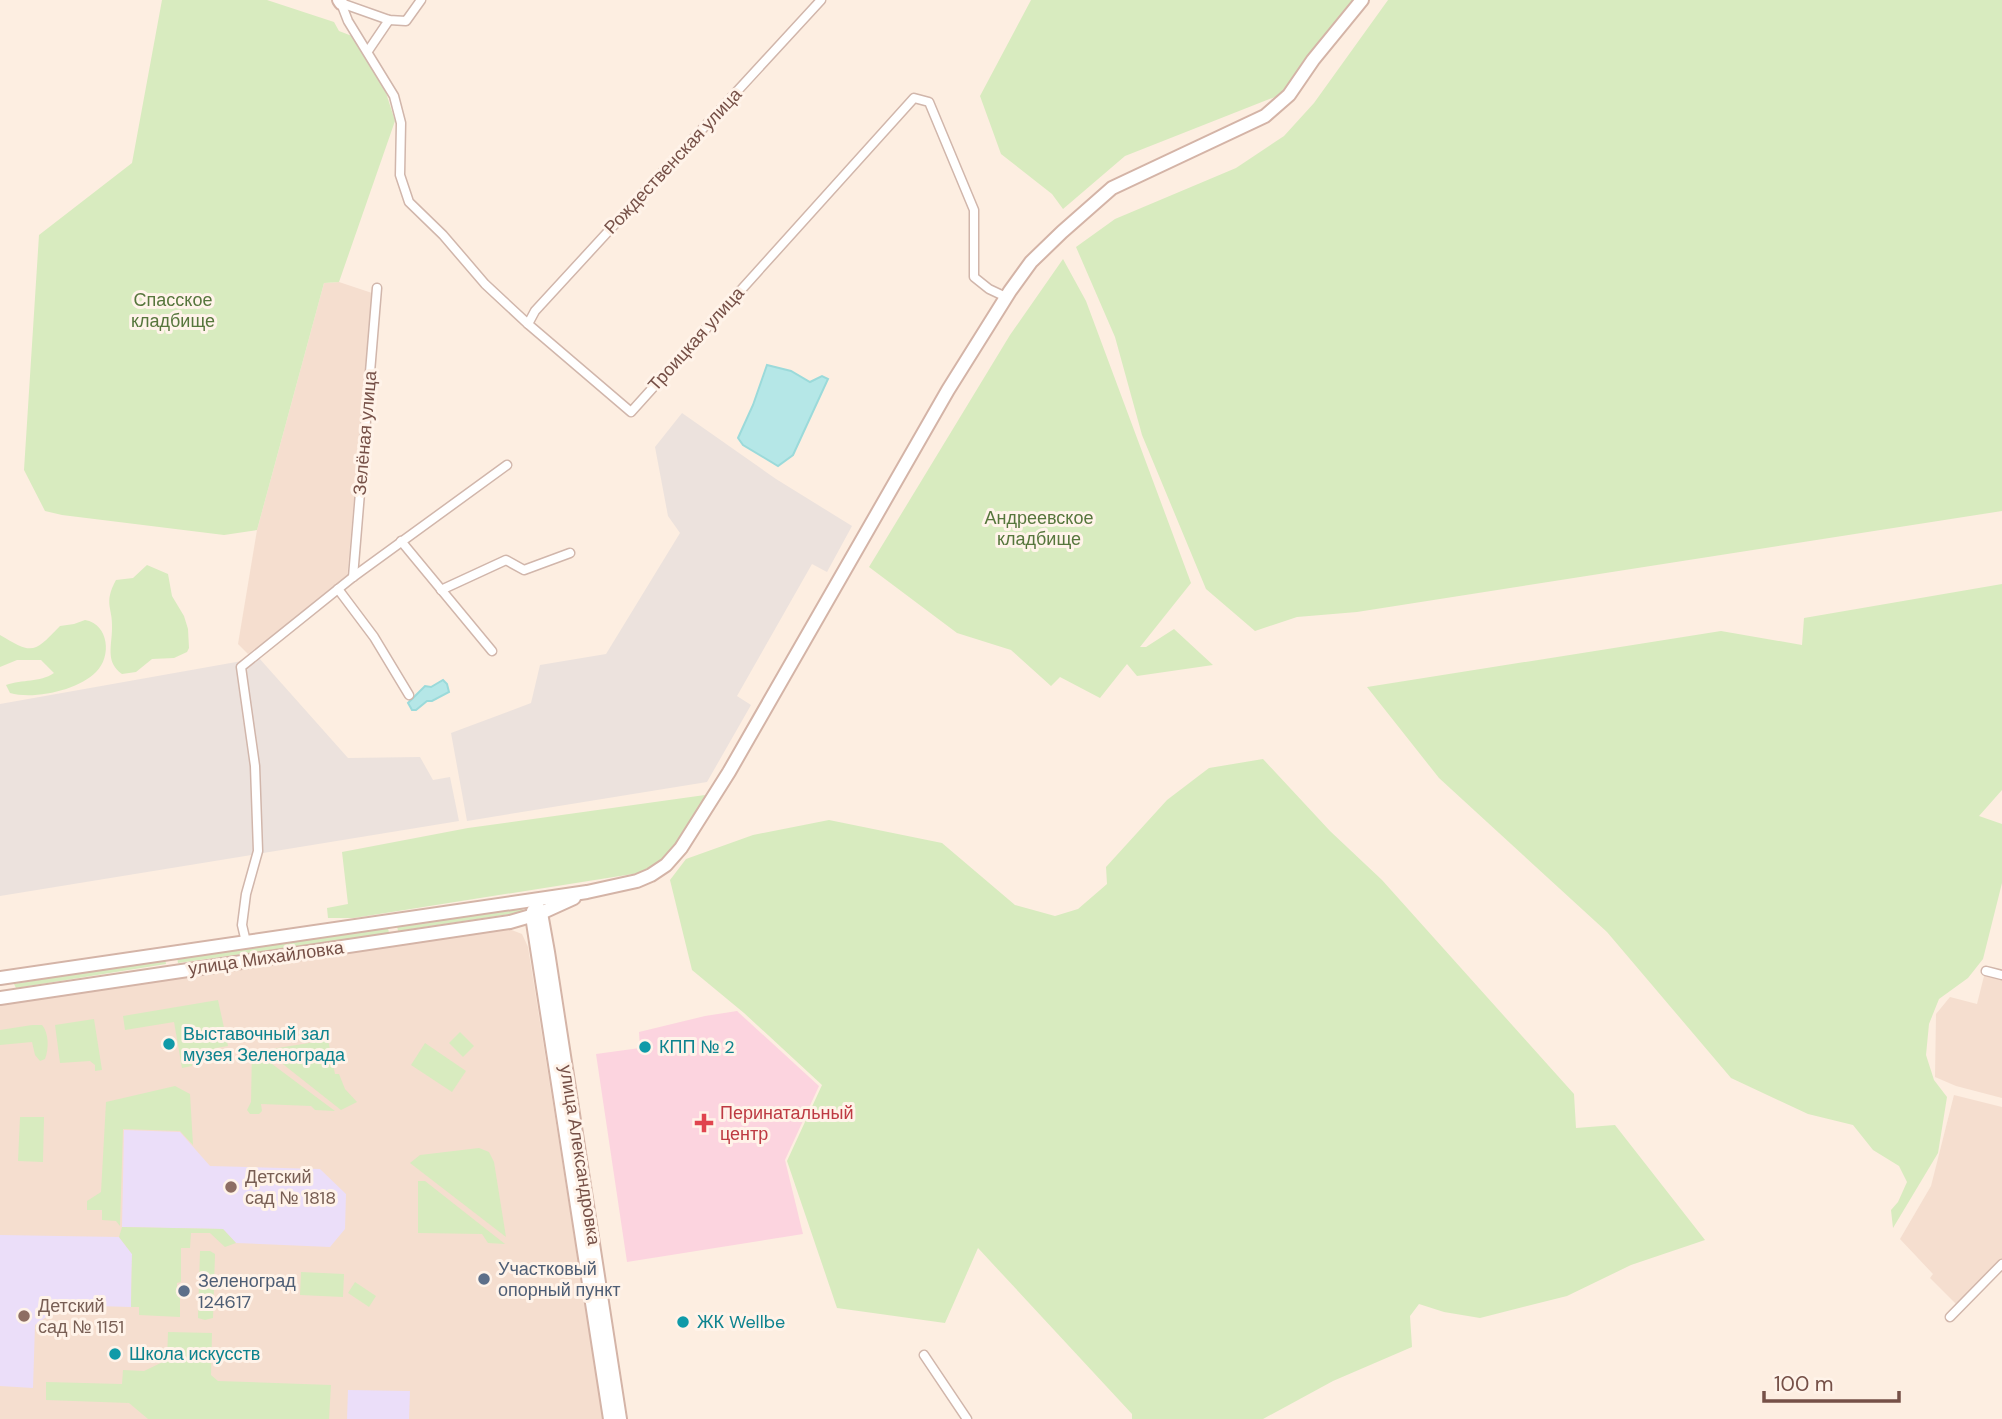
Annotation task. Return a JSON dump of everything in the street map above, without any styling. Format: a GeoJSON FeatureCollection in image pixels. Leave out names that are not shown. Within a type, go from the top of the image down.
{"type":"FeatureCollection","features":[{"type":"Feature","properties":{"kind":"main road"},"geometry":{"type":"LineString","coordinates":[[535,907],[637,881],[666,865],[681,848],[729,772],[932,418],[1006,297],[1031,262],[1112,188],[1265,116],[1289,95],[1313,60],[1362,0]]}},
{"type":"Feature","properties":{"kind":"main road"},"geometry":{"type":"LineString","coordinates":[[535,907],[562,904],[587,892]]}},
{"type":"Feature","properties":{"kind":"main road"},"geometry":{"type":"LineString","coordinates":[[510,922],[521,924],[541,941],[547,923],[562,904]]}},
{"type":"Feature","properties":{"kind":"main road","name":"улица Михайловка"},"geometry":{"type":"LineString","coordinates":[[6,977],[246,942],[535,907]]}},
{"type":"Feature","properties":{"kind":"main road","name":"улица Михайловка"},"geometry":{"type":"LineString","coordinates":[[0,998],[510,922],[535,907]]}},
{"type":"Feature","properties":{"kind":"main road","name":"улица Александровка"},"geometry":{"type":"LineString","coordinates":[[535,907],[620,1419]]}},
{"type":"Feature","properties":{"kind":"main road","name":"улица Александровка"},"geometry":{"type":"LineString","coordinates":[[541,941],[610,1419]]}},
{"type":"Feature","properties":{"kind":"street"},"geometry":{"type":"LineString","coordinates":[[340,2],[389,20],[406,21],[421,0]]}},
{"type":"Feature","properties":{"kind":"street","name":"Рождественская улица"},"geometry":{"type":"LineString","coordinates":[[528,324],[535,311],[821,0]]}},
{"type":"Feature","properties":{"kind":"street","name":"Троицкая улица"},"geometry":{"type":"LineString","coordinates":[[340,2],[348,21],[394,96],[401,122],[400,175],[409,201],[443,235],[485,284],[631,412],[914,98],[929,102],[974,209],[974,277],[989,289],[1006,297]]}},
{"type":"Feature","properties":{"kind":"street"},"geometry":{"type":"LineString","coordinates":[[368,51],[389,20]]}},
{"type":"Feature","properties":{"kind":"street","name":"Зелёная улица"},"geometry":{"type":"LineString","coordinates":[[353,578],[377,288]]}},
{"type":"Feature","properties":{"kind":"street"},"geometry":{"type":"LineString","coordinates":[[246,942],[243,925],[246,894],[258,851],[256,766],[241,667],[338,589],[507,464]]}},
{"type":"Feature","properties":{"kind":"street"},"geometry":{"type":"LineString","coordinates":[[401,541],[492,651]]}},
{"type":"Feature","properties":{"kind":"street"},"geometry":{"type":"LineString","coordinates":[[441,590],[506,560],[524,570],[570,553]]}},
{"type":"Feature","properties":{"kind":"street"},"geometry":{"type":"LineString","coordinates":[[338,589],[374,637],[409,695]]}},
{"type":"Feature","properties":{"kind":"street"},"geometry":{"type":"LineString","coordinates":[[169,954],[173,961],[171,972]]}},
{"type":"Feature","properties":{"kind":"street"},"geometry":{"type":"LineString","coordinates":[[1986,971],[2002,975]]}},
{"type":"Feature","properties":{"kind":"street"},"geometry":{"type":"LineString","coordinates":[[6,977],[14,996]]}},
{"type":"Feature","properties":{"kind":"street"},"geometry":{"type":"LineString","coordinates":[[1950,1317],[2002,1264]]}},
{"type":"Feature","properties":{"kind":"street"},"geometry":{"type":"LineString","coordinates":[[924,1355],[967,1419]]}},
{"type":"Feature","properties":{"kind":"shaded area"},"geometry":{"type":"Polygon","coordinates":[[[339,282],[372,293],[347,579],[248,654],[238,644],[257,530],[324,283],[339,282]]]}},
{"type":"Feature","properties":{"kind":"shaded area"},"geometry":{"type":"Polygon","coordinates":[[[682,413],[776,479],[852,526],[827,572],[812,564],[737,696],[751,705],[707,782],[467,821],[451,733],[531,703],[540,665],[606,654],[680,533],[668,516],[655,447],[682,413]]]}},
{"type":"Feature","properties":{"kind":"shaded area"},"geometry":{"type":"Polygon","coordinates":[[[259,658],[348,758],[420,757],[433,780],[450,777],[459,821],[0,896],[0,704],[259,658]]]}},
{"type":"Feature","properties":{"kind":"shaded area"},"geometry":{"type":"Polygon","coordinates":[[[509,929],[522,934],[528,947],[603,1419],[0,1419],[0,1005],[509,929]]]}},
{"type":"Feature","properties":{"kind":"shaded area"},"geometry":{"type":"Polygon","coordinates":[[[1984,976],[2002,980],[2002,1098],[1956,1086],[1935,1077],[1936,1014],[1950,997],[1977,1004],[1984,976]]]}},
{"type":"Feature","properties":{"kind":"shaded area","name":"Перинатальный центр"},"geometry":{"type":"Polygon","coordinates":[[[737,1011],[819,1086],[785,1160],[803,1234],[627,1262],[596,1054],[640,1048],[639,1032],[737,1011]]]}},
{"type":"Feature","properties":{"kind":"shaded area"},"geometry":{"type":"Polygon","coordinates":[[[1954,1095],[2002,1107],[2002,1259],[1956,1304],[1930,1278],[1933,1274],[1900,1239],[1931,1186],[1954,1095]]]}},
{"type":"Feature","properties":{"kind":"shaded area","name":"Детский сад № 1818"},"geometry":{"type":"Polygon","coordinates":[[[124,1130],[180,1132],[210,1166],[320,1169],[346,1194],[345,1229],[330,1247],[236,1243],[223,1229],[122,1227],[124,1130]]]}},
{"type":"Feature","properties":{"kind":"shaded area","name":"Детский сад № 1151"},"geometry":{"type":"Polygon","coordinates":[[[0,1235],[119,1237],[132,1254],[131,1307],[63,1305],[35,1325],[33,1388],[0,1386],[0,1235]]]}},
{"type":"Feature","properties":{"kind":"shaded area"},"geometry":{"type":"Polygon","coordinates":[[[348,1390],[410,1391],[409,1419],[347,1419],[348,1390]]]}},
{"type":"Feature","properties":{"kind":"green space","name":"Спасское кладбище"},"geometry":{"type":"Polygon","coordinates":[[[162,0],[267,0],[334,22],[339,31],[352,36],[381,77],[395,121],[339,282],[324,283],[257,530],[224,535],[45,511],[24,470],[39,235],[132,163],[162,0]]]}},
{"type":"Feature","properties":{"kind":"green space"},"geometry":{"type":"Polygon","coordinates":[[[1031,0],[1354,0],[1285,93],[1125,156],[1063,209],[1052,194],[1001,154],[980,96],[1031,0]]]}},
{"type":"Feature","properties":{"kind":"green space"},"geometry":{"type":"Polygon","coordinates":[[[1388,0],[2002,0],[2002,511],[1357,612],[1297,617],[1255,631],[1206,589],[1142,435],[1115,337],[1076,247],[1115,219],[1236,168],[1284,136],[1314,103],[1388,0]]]}},
{"type":"Feature","properties":{"kind":"green space","name":"Андреевское кладбище"},"geometry":{"type":"Polygon","coordinates":[[[1063,259],[1086,301],[1191,583],[1140,647],[1146,647],[1174,629],[1213,665],[1137,676],[1127,664],[1100,698],[1060,677],[1051,686],[1011,650],[957,633],[869,567],[1010,335],[1063,259]]]}},
{"type":"Feature","properties":{"kind":"green space"},"geometry":{"type":"Polygon","coordinates":[[[147,565],[168,574],[172,596],[188,629],[189,648],[187,652],[174,658],[152,659],[136,672],[122,674],[111,659],[110,595],[116,580],[133,578],[147,565]]]}},
{"type":"Feature","properties":{"kind":"green space"},"geometry":{"type":"Polygon","coordinates":[[[2002,584],[2002,790],[1979,816],[2002,824],[2002,883],[1983,959],[1968,978],[1939,999],[1929,1024],[1926,1055],[1934,1080],[1947,1097],[1938,1153],[1893,1228],[1891,1210],[1898,1202],[1907,1182],[1899,1166],[1873,1150],[1853,1125],[1808,1114],[1731,1078],[1607,932],[1439,778],[1367,687],[1721,631],[1802,645],[1804,618],[2002,584]]]}},
{"type":"Feature","properties":{"kind":"green space"},"geometry":{"type":"Polygon","coordinates":[[[85,620],[99,628],[106,642],[104,658],[96,672],[79,684],[56,692],[31,695],[10,693],[6,685],[43,678],[54,673],[41,660],[17,660],[0,667],[0,635],[20,646],[33,648],[44,642],[60,626],[85,620]]]}},
{"type":"Feature","properties":{"kind":"green space"},"geometry":{"type":"Polygon","coordinates":[[[1263,759],[1330,831],[1382,880],[1574,1094],[1576,1128],[1615,1125],[1705,1240],[1631,1265],[1567,1296],[1480,1318],[1444,1312],[1419,1304],[1410,1316],[1412,1347],[1333,1381],[1263,1419],[1132,1419],[1132,1414],[978,1248],[945,1323],[837,1308],[787,1161],[822,1085],[744,1013],[692,970],[670,880],[686,859],[753,835],[829,820],[942,843],[1015,905],[1055,916],[1078,909],[1107,884],[1106,867],[1167,800],[1209,768],[1263,759]]]}},
{"type":"Feature","properties":{"kind":"green space"},"geometry":{"type":"Polygon","coordinates":[[[705,795],[694,820],[676,846],[664,859],[639,873],[354,918],[328,918],[327,908],[348,904],[342,852],[468,828],[705,795]]]}},
{"type":"Feature","properties":{"kind":"green space"},"geometry":{"type":"Polygon","coordinates":[[[522,907],[523,912],[398,931],[397,926],[522,907]]]}},
{"type":"Feature","properties":{"kind":"green space"},"geometry":{"type":"Polygon","coordinates":[[[388,928],[389,933],[178,963],[177,957],[388,928]]]}},
{"type":"Feature","properties":{"kind":"green space"},"geometry":{"type":"Polygon","coordinates":[[[165,959],[166,964],[16,988],[14,984],[165,959]]]}},
{"type":"Feature","properties":{"kind":"green space"},"geometry":{"type":"Polygon","coordinates":[[[218,1000],[228,1046],[216,1048],[192,1060],[192,1066],[182,1068],[174,1022],[125,1030],[123,1016],[218,1000]]]}},
{"type":"Feature","properties":{"kind":"green space"},"geometry":{"type":"Polygon","coordinates":[[[94,1019],[102,1070],[95,1071],[95,1065],[90,1061],[60,1063],[55,1025],[94,1019]]]}},
{"type":"Feature","properties":{"kind":"green space"},"geometry":{"type":"Polygon","coordinates":[[[42,1025],[46,1032],[48,1046],[45,1059],[40,1061],[35,1055],[32,1042],[0,1045],[0,1030],[42,1025]]]}},
{"type":"Feature","properties":{"kind":"green space"},"geometry":{"type":"Polygon","coordinates":[[[460,1032],[474,1046],[463,1057],[449,1043],[460,1032]]]}},
{"type":"Feature","properties":{"kind":"green space"},"geometry":{"type":"Polygon","coordinates":[[[328,1040],[335,1074],[339,1074],[345,1089],[357,1102],[341,1110],[265,1050],[328,1040]]]}},
{"type":"Feature","properties":{"kind":"green space"},"geometry":{"type":"Polygon","coordinates":[[[425,1043],[466,1071],[452,1092],[411,1065],[425,1043]]]}},
{"type":"Feature","properties":{"kind":"green space"},"geometry":{"type":"Polygon","coordinates":[[[252,1049],[335,1111],[315,1110],[311,1106],[261,1104],[262,1111],[259,1114],[250,1114],[247,1110],[251,1102],[252,1049]]]}},
{"type":"Feature","properties":{"kind":"green space"},"geometry":{"type":"Polygon","coordinates":[[[175,1086],[190,1094],[193,1145],[180,1131],[123,1129],[120,1226],[116,1221],[102,1220],[102,1210],[87,1210],[87,1201],[101,1192],[106,1102],[175,1086]]]}},
{"type":"Feature","properties":{"kind":"green space"},"geometry":{"type":"Polygon","coordinates":[[[20,1117],[44,1117],[43,1162],[18,1161],[20,1117]]]}},
{"type":"Feature","properties":{"kind":"green space"},"geometry":{"type":"Polygon","coordinates":[[[479,1148],[489,1152],[494,1162],[506,1237],[410,1163],[420,1155],[479,1148]]]}},
{"type":"Feature","properties":{"kind":"green space"},"geometry":{"type":"Polygon","coordinates":[[[418,1181],[425,1181],[505,1244],[488,1243],[482,1234],[418,1233],[418,1181]]]}},
{"type":"Feature","properties":{"kind":"green space"},"geometry":{"type":"Polygon","coordinates":[[[122,1227],[223,1229],[236,1243],[225,1247],[210,1233],[191,1233],[190,1248],[181,1248],[181,1282],[177,1283],[180,1317],[139,1315],[139,1307],[131,1307],[132,1254],[119,1237],[122,1227]]]}},
{"type":"Feature","properties":{"kind":"green space"},"geometry":{"type":"Polygon","coordinates":[[[200,1251],[215,1254],[213,1318],[205,1320],[198,1318],[200,1251]]]}},
{"type":"Feature","properties":{"kind":"green space"},"geometry":{"type":"Polygon","coordinates":[[[301,1272],[344,1274],[343,1297],[300,1295],[301,1272]]]}},
{"type":"Feature","properties":{"kind":"green space"},"geometry":{"type":"Polygon","coordinates":[[[355,1282],[376,1296],[369,1307],[348,1293],[355,1282]]]}},
{"type":"Feature","properties":{"kind":"green space"},"geometry":{"type":"Polygon","coordinates":[[[168,1332],[212,1333],[211,1375],[218,1381],[331,1385],[329,1419],[148,1419],[129,1403],[46,1400],[46,1382],[122,1384],[123,1370],[144,1371],[167,1360],[168,1332]]]}},
{"type":"Feature","properties":{"kind":"water"},"geometry":{"type":"Polygon","coordinates":[[[767,365],[791,371],[810,382],[822,376],[828,379],[793,455],[778,466],[743,445],[738,438],[767,365]]]}},
{"type":"Feature","properties":{"kind":"water"},"geometry":{"type":"Polygon","coordinates":[[[443,680],[449,692],[412,710],[408,703],[425,686],[431,687],[443,680]]]}},
{"type":"Feature","properties":{"kind":"place","name":"Выставочный зал музея Зеленограда"},"geometry":{"type":"Point","coordinates":[169,1044]}},
{"type":"Feature","properties":{"kind":"place","name":"КПП № 2"},"geometry":{"type":"Point","coordinates":[645,1047]}},
{"type":"Feature","properties":{"kind":"place","name":"Перинатальный центр"},"geometry":{"type":"Point","coordinates":[704,1123]}},
{"type":"Feature","properties":{"kind":"place","name":"Детский сад № 1818"},"geometry":{"type":"Point","coordinates":[231,1187]}},
{"type":"Feature","properties":{"kind":"place","name":"Участковый опорный пункт"},"geometry":{"type":"Point","coordinates":[484,1279]}},
{"type":"Feature","properties":{"kind":"place","name":"Зеленоград 124617"},"geometry":{"type":"Point","coordinates":[184,1291]}},
{"type":"Feature","properties":{"kind":"place","name":"Детский сад № 1151"},"geometry":{"type":"Point","coordinates":[24,1316]}},
{"type":"Feature","properties":{"kind":"place","name":"ЖК Wellbe"},"geometry":{"type":"Point","coordinates":[683,1322]}},
{"type":"Feature","properties":{"kind":"place","name":"Школа искусств"},"geometry":{"type":"Point","coordinates":[115,1354]}}]}
